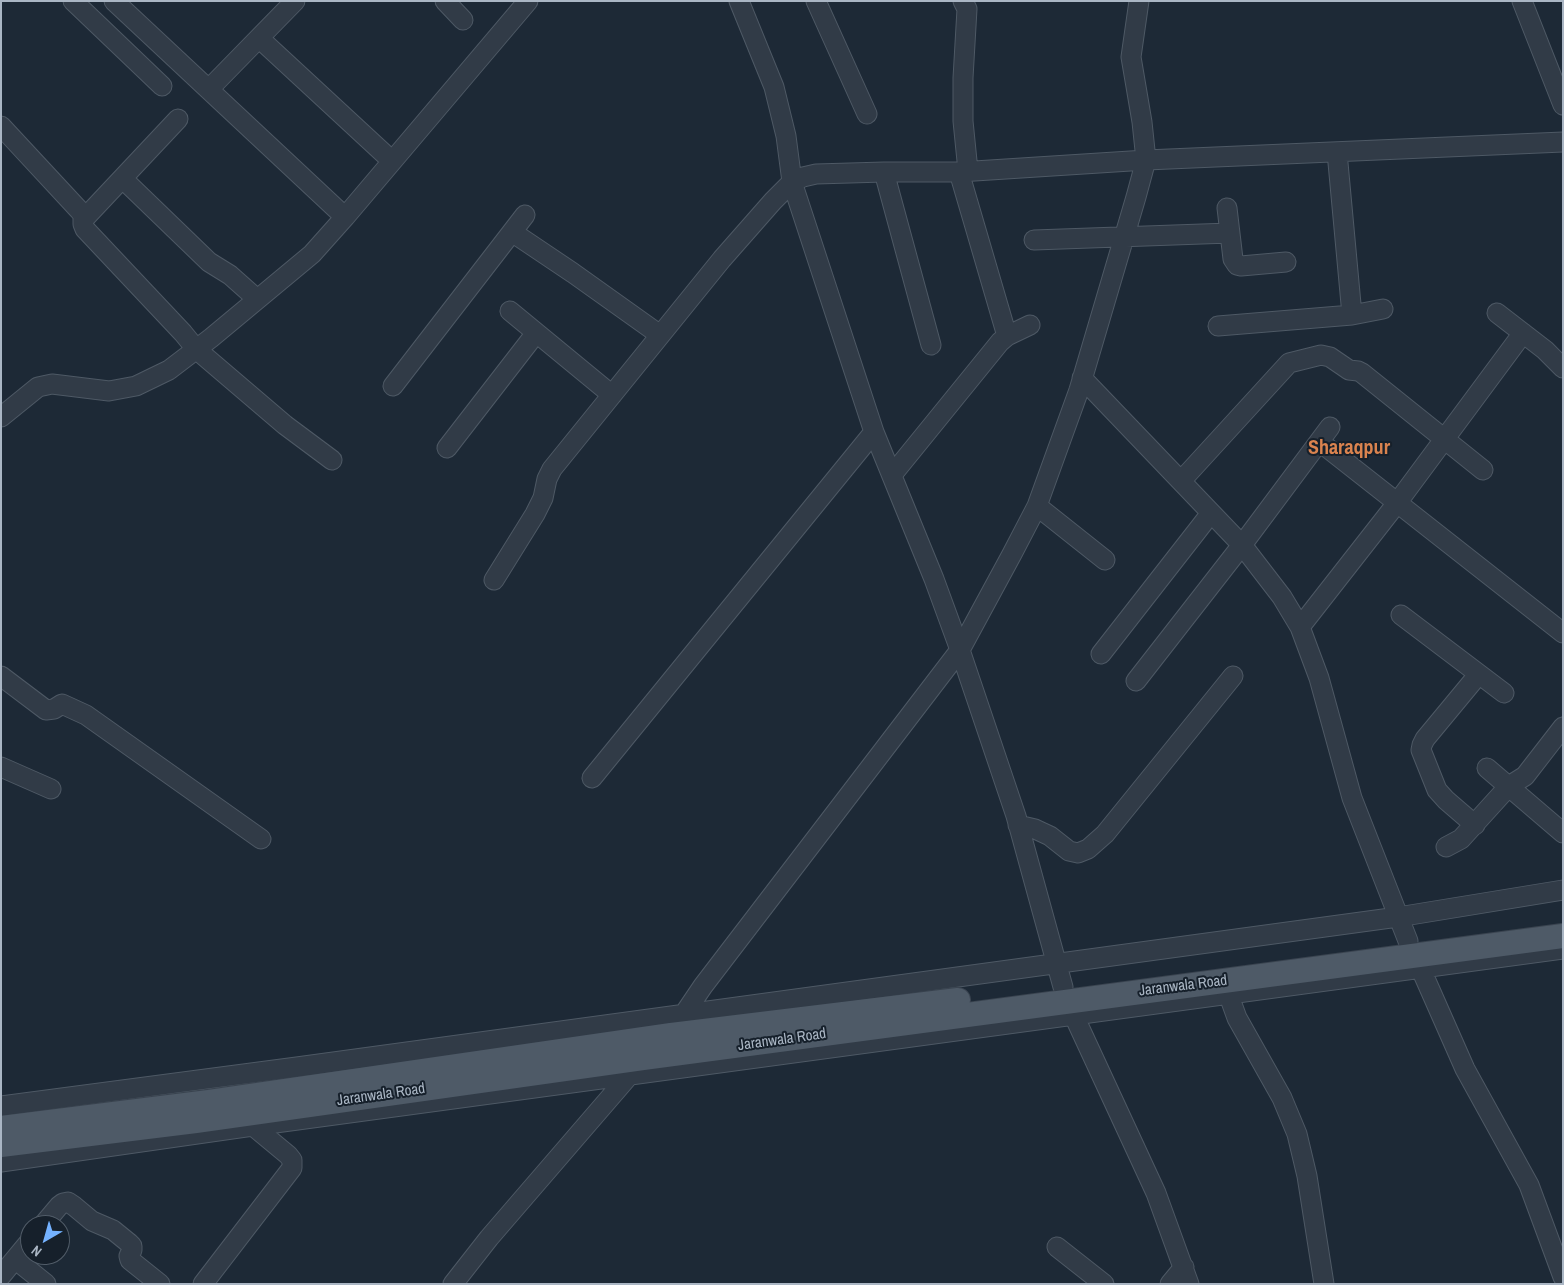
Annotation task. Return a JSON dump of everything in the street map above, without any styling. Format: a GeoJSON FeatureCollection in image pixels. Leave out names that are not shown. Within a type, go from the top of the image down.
{"type":"FeatureCollection","features":[{"type":"Feature","properties":{"kind":"main road","name":"Jaranwala Road"},"geometry":{"type":"LineString","coordinates":[[1414,955],[1563,920]]}},
{"type":"Feature","properties":{"kind":"main road","name":"Jaranwala Road"},"geometry":{"type":"LineString","coordinates":[[1,1145],[636,1067],[1068,1001],[1563,936]]}},
{"type":"Feature","properties":{"kind":"main road","name":"Jaranwala Road"},"geometry":{"type":"LineString","coordinates":[[1,1128],[209,1102],[677,1025],[1068,1001]]}},
{"type":"Feature","properties":{"kind":"street"},"geometry":{"type":"LineString","coordinates":[[73,1],[162,86]]}},
{"type":"Feature","properties":{"kind":"street"},"geometry":{"type":"LineString","coordinates":[[114,1],[345,217]]}},
{"type":"Feature","properties":{"kind":"street"},"geometry":{"type":"LineString","coordinates":[[209,89],[294,1]]}},
{"type":"Feature","properties":{"kind":"street"},"geometry":{"type":"LineString","coordinates":[[445,1],[463,20]]}},
{"type":"Feature","properties":{"kind":"street"},"geometry":{"type":"LineString","coordinates":[[1,417],[38,387],[52,384],[109,391],[136,386],[169,370],[196,349],[312,254],[528,1]]}},
{"type":"Feature","properties":{"kind":"street"},"geometry":{"type":"LineString","coordinates":[[739,1],[774,87],[786,136],[792,182],[874,432],[934,579],[960,650],[1018,825],[1068,1001],[1156,1193],[1187,1275],[1170,1284]]}},
{"type":"Feature","properties":{"kind":"street"},"geometry":{"type":"LineString","coordinates":[[816,1],[867,114]]}},
{"type":"Feature","properties":{"kind":"street"},"geometry":{"type":"LineString","coordinates":[[963,1],[967,10],[963,78],[963,172],[1007,336]]}},
{"type":"Feature","properties":{"kind":"street"},"geometry":{"type":"LineString","coordinates":[[677,1025],[703,986],[960,650],[1037,506],[1082,378],[1146,160],[1142,122],[1131,57],[1139,1]]}},
{"type":"Feature","properties":{"kind":"street"},"geometry":{"type":"LineString","coordinates":[[1522,1],[1563,104]]}},
{"type":"Feature","properties":{"kind":"street"},"geometry":{"type":"LineString","coordinates":[[259,38],[392,161]]}},
{"type":"Feature","properties":{"kind":"street"},"geometry":{"type":"LineString","coordinates":[[83,220],[178,119]]}},
{"type":"Feature","properties":{"kind":"street"},"geometry":{"type":"LineString","coordinates":[[1,126],[79,210],[85,229],[196,349],[285,424],[332,460]]}},
{"type":"Feature","properties":{"kind":"street"},"geometry":{"type":"LineString","coordinates":[[494,580],[535,514],[543,498],[547,479],[552,469],[728,251],[772,201],[792,182],[816,174],[963,172],[1146,160],[1563,142]]}},
{"type":"Feature","properties":{"kind":"street"},"geometry":{"type":"LineString","coordinates":[[1337,152],[1352,315]]}},
{"type":"Feature","properties":{"kind":"street"},"geometry":{"type":"LineString","coordinates":[[884,172],[931,345]]}},
{"type":"Feature","properties":{"kind":"street"},"geometry":{"type":"LineString","coordinates":[[123,179],[209,262],[230,275],[257,299]]}},
{"type":"Feature","properties":{"kind":"street"},"geometry":{"type":"LineString","coordinates":[[1227,208],[1233,259],[1237,265],[1286,262]]}},
{"type":"Feature","properties":{"kind":"street"},"geometry":{"type":"LineString","coordinates":[[394,386],[525,215]]}},
{"type":"Feature","properties":{"kind":"street"},"geometry":{"type":"LineString","coordinates":[[512,232],[660,335]]}},
{"type":"Feature","properties":{"kind":"street"},"geometry":{"type":"LineString","coordinates":[[1034,240],[1230,232]]}},
{"type":"Feature","properties":{"kind":"street"},"geometry":{"type":"LineString","coordinates":[[1218,326],[1352,315],[1383,309]]}},
{"type":"Feature","properties":{"kind":"street"},"geometry":{"type":"LineString","coordinates":[[510,311],[612,395]]}},
{"type":"Feature","properties":{"kind":"street"},"geometry":{"type":"LineString","coordinates":[[1497,313],[1545,350],[1563,368]]}},
{"type":"Feature","properties":{"kind":"street"},"geometry":{"type":"LineString","coordinates":[[892,475],[1000,342],[1007,336],[1030,325]]}},
{"type":"Feature","properties":{"kind":"street"},"geometry":{"type":"LineString","coordinates":[[447,448],[536,333]]}},
{"type":"Feature","properties":{"kind":"street"},"geometry":{"type":"LineString","coordinates":[[1300,627],[1398,503],[1523,333]]}},
{"type":"Feature","properties":{"kind":"street"},"geometry":{"type":"LineString","coordinates":[[1182,481],[1289,364],[1321,355],[1330,358],[1349,370],[1362,373],[1483,470]]}},
{"type":"Feature","properties":{"kind":"street"},"geometry":{"type":"LineString","coordinates":[[1082,378],[1242,545],[1282,597],[1300,627],[1319,678],[1352,798],[1398,917],[1465,1068],[1529,1185],[1563,1277]]}},
{"type":"Feature","properties":{"kind":"street"},"geometry":{"type":"LineString","coordinates":[[592,778],[874,432]]}},
{"type":"Feature","properties":{"kind":"street"},"geometry":{"type":"LineString","coordinates":[[1136,681],[1242,545],[1325,434],[1398,503],[1563,633]]}},
{"type":"Feature","properties":{"kind":"street"},"geometry":{"type":"LineString","coordinates":[[1037,506],[1105,560]]}},
{"type":"Feature","properties":{"kind":"street"},"geometry":{"type":"LineString","coordinates":[[1101,654],[1212,513]]}},
{"type":"Feature","properties":{"kind":"street"},"geometry":{"type":"LineString","coordinates":[[1400,616],[1504,693]]}},
{"type":"Feature","properties":{"kind":"street"},"geometry":{"type":"LineString","coordinates":[[1475,825],[1437,790],[1421,750],[1425,739],[1478,675]]}},
{"type":"Feature","properties":{"kind":"street"},"geometry":{"type":"LineString","coordinates":[[1,676],[46,710],[54,709],[62,704],[86,715],[261,839]]}},
{"type":"Feature","properties":{"kind":"street"},"geometry":{"type":"LineString","coordinates":[[1018,825],[1035,829],[1050,836],[1069,851],[1078,853],[1088,849],[1105,834],[1233,676]]}},
{"type":"Feature","properties":{"kind":"street"},"geometry":{"type":"LineString","coordinates":[[1446,847],[1461,839],[1509,786],[1525,776],[1563,727]]}},
{"type":"Feature","properties":{"kind":"street"},"geometry":{"type":"LineString","coordinates":[[1,767],[51,789]]}},
{"type":"Feature","properties":{"kind":"street"},"geometry":{"type":"LineString","coordinates":[[1487,768],[1563,833]]}},
{"type":"Feature","properties":{"kind":"street"},"geometry":{"type":"LineString","coordinates":[[1,1106],[677,1025],[1057,964],[1398,917],[1563,890]]}},
{"type":"Feature","properties":{"kind":"street"},"geometry":{"type":"LineString","coordinates":[[1068,1001],[1228,994],[1414,955],[1563,949]]}},
{"type":"Feature","properties":{"kind":"street"},"geometry":{"type":"LineString","coordinates":[[1228,994],[1237,1018],[1282,1098],[1297,1134],[1307,1176],[1324,1284]]}},
{"type":"Feature","properties":{"kind":"street"},"geometry":{"type":"LineString","coordinates":[[1,1162],[253,1126],[636,1067]]}},
{"type":"Feature","properties":{"kind":"street"},"geometry":{"type":"LineString","coordinates":[[453,1284],[489,1238],[636,1067]]}},
{"type":"Feature","properties":{"kind":"street"},"geometry":{"type":"LineString","coordinates":[[203,1284],[292,1168],[292,1160],[288,1155],[253,1126]]}},
{"type":"Feature","properties":{"kind":"street"},"geometry":{"type":"LineString","coordinates":[[51,1215],[59,1206],[68,1202],[92,1221],[113,1230],[132,1246],[129,1256],[130,1260],[160,1284]]}},
{"type":"Feature","properties":{"kind":"street"},"geometry":{"type":"LineString","coordinates":[[1058,1247],[1104,1284]]}},
{"type":"Feature","properties":{"kind":"street"},"geometry":{"type":"LineString","coordinates":[[1,1276],[20,1253]]}},
{"type":"Feature","properties":{"kind":"street"},"geometry":{"type":"LineString","coordinates":[[15,1259],[46,1284]]}},
{"type":"Feature","properties":{"kind":"district","name":"Sharaqpur"},"geometry":{"type":"Point","coordinates":[1349,449]}}]}
